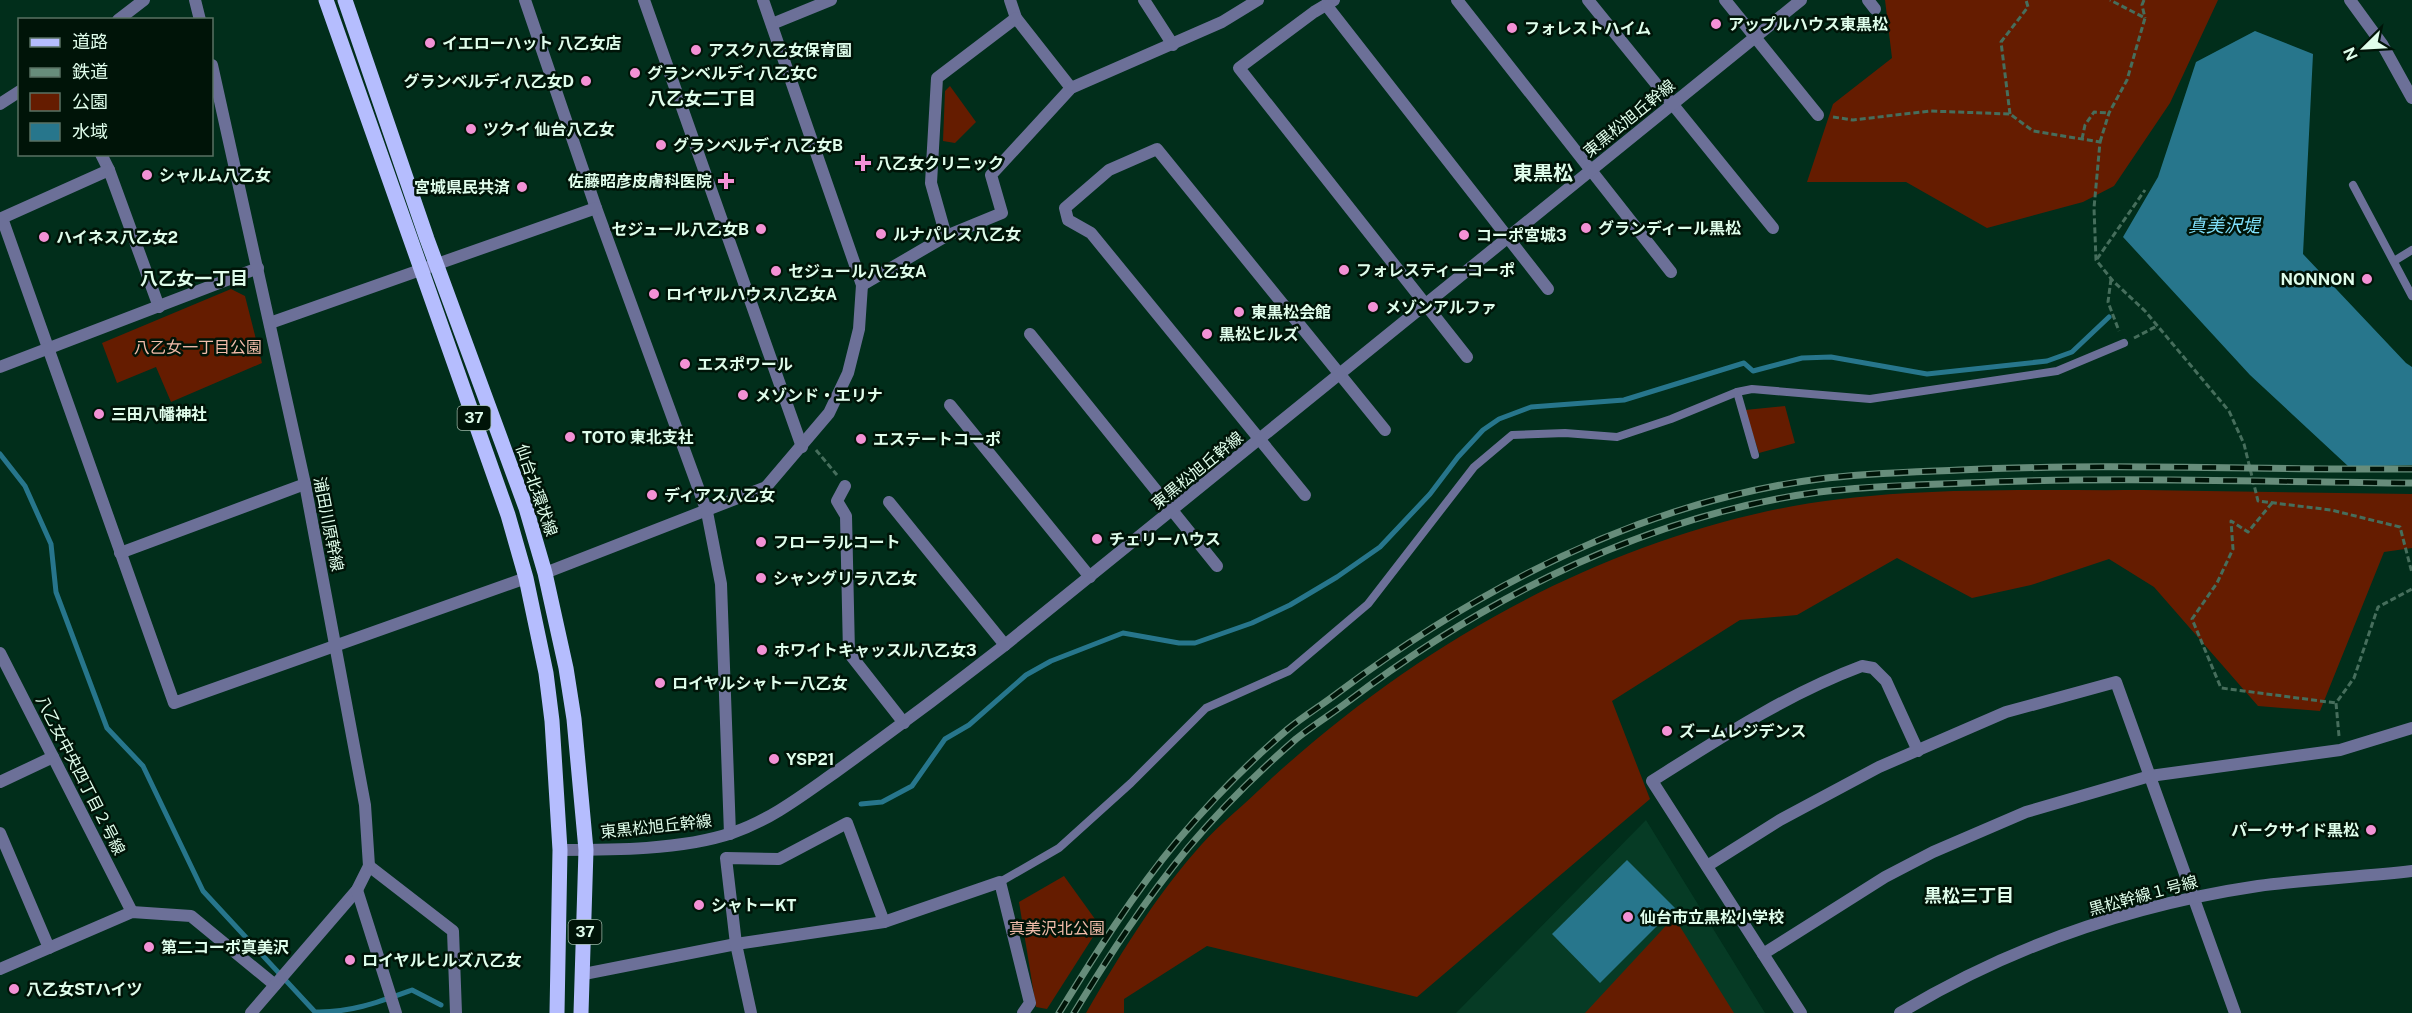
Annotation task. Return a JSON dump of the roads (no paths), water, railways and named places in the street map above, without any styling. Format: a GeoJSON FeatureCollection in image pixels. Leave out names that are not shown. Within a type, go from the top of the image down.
{"type":"FeatureCollection","features":[{"type":"Feature","properties":{"kind":"main road","name":"37"},"geometry":{"type":"LineString","coordinates":[[326,0],[508,515],[526,578],[546,673],[560,850],[557,1013]]}},
{"type":"Feature","properties":{"kind":"main road","name":"仙台北環状線"},"geometry":{"type":"LineString","coordinates":[[345,0],[437,264],[526,508],[544,573],[566,668],[574,719],[586,850],[584,974],[581,1013]]}},
{"type":"Feature","properties":{"kind":"street"},"geometry":{"type":"LineString","coordinates":[[121,18],[144,0]]}},
{"type":"Feature","properties":{"kind":"street"},"geometry":{"type":"LineString","coordinates":[[195,0],[200,18]]}},
{"type":"Feature","properties":{"kind":"street"},"geometry":{"type":"LineString","coordinates":[[525,0],[596,208],[707,512],[721,584],[730,834]]}},
{"type":"Feature","properties":{"kind":"street"},"geometry":{"type":"LineString","coordinates":[[644,0],[805,444]]}},
{"type":"Feature","properties":{"kind":"street"},"geometry":{"type":"LineString","coordinates":[[544,573],[707,512],[766,487],[805,444],[829,413],[848,373],[859,329],[862,285],[763,0]]}},
{"type":"Feature","properties":{"kind":"street"},"geometry":{"type":"LineString","coordinates":[[772,24],[831,0]]}},
{"type":"Feature","properties":{"kind":"street"},"geometry":{"type":"LineString","coordinates":[[1010,0],[1016,18],[1071,88]]}},
{"type":"Feature","properties":{"kind":"street"},"geometry":{"type":"LineString","coordinates":[[1144,0],[1173,45]]}},
{"type":"Feature","properties":{"kind":"street"},"geometry":{"type":"LineString","coordinates":[[862,285],[946,236],[1002,213],[991,175],[1071,88],[1222,22],[1258,0]]}},
{"type":"Feature","properties":{"kind":"street"},"geometry":{"type":"LineString","coordinates":[[1457,0],[1671,272]]}},
{"type":"Feature","properties":{"kind":"street"},"geometry":{"type":"LineString","coordinates":[[1588,0],[1773,228]]}},
{"type":"Feature","properties":{"kind":"street"},"geometry":{"type":"LineString","coordinates":[[1725,0],[1818,115]]}},
{"type":"Feature","properties":{"kind":"street","name":"東黒松旭丘幹線"},"geometry":{"type":"LineString","coordinates":[[560,850],[675,844],[730,834],[758,822],[792,802],[904,723],[1005,645],[1801,0]]}},
{"type":"Feature","properties":{"kind":"street"},"geometry":{"type":"LineString","coordinates":[[2350,0],[2382,44],[2412,98]]}},
{"type":"Feature","properties":{"kind":"street"},"geometry":{"type":"LineString","coordinates":[[1467,357],[1239,68],[1314,12],[1330,3],[1548,289]]}},
{"type":"Feature","properties":{"kind":"street"},"geometry":{"type":"LineString","coordinates":[[946,236],[931,183],[937,78],[1016,18]]}},
{"type":"Feature","properties":{"kind":"street","name":"浦田川原幹線"},"geometry":{"type":"LineString","coordinates":[[213,69],[305,484],[366,806],[369,866],[357,890],[278,982]]}},
{"type":"Feature","properties":{"kind":"street"},"geometry":{"type":"LineString","coordinates":[[0,104],[18,92]]}},
{"type":"Feature","properties":{"kind":"street"},"geometry":{"type":"LineString","coordinates":[[1305,495],[1091,233],[1068,220],[1065,208],[1109,170],[1157,149],[1385,430]]}},
{"type":"Feature","properties":{"kind":"street"},"geometry":{"type":"LineString","coordinates":[[102,156],[159,307]]}},
{"type":"Feature","properties":{"kind":"street"},"geometry":{"type":"LineString","coordinates":[[109,170],[2,219],[174,703],[526,578]]}},
{"type":"Feature","properties":{"kind":"street"},"geometry":{"type":"LineString","coordinates":[[270,323],[596,208]]}},
{"type":"Feature","properties":{"kind":"street"},"geometry":{"type":"LineString","coordinates":[[0,367],[258,268]]}},
{"type":"Feature","properties":{"kind":"street"},"geometry":{"type":"LineString","coordinates":[[1030,334],[1217,566]]}},
{"type":"Feature","properties":{"kind":"street"},"geometry":{"type":"LineString","coordinates":[[950,405],[1090,577]]}},
{"type":"Feature","properties":{"kind":"street"},"geometry":{"type":"LineString","coordinates":[[120,553],[305,484]]}},
{"type":"Feature","properties":{"kind":"street"},"geometry":{"type":"LineString","coordinates":[[845,486],[837,501],[846,516],[849,653],[904,723]]}},
{"type":"Feature","properties":{"kind":"street"},"geometry":{"type":"LineString","coordinates":[[889,501],[1005,645]]}},
{"type":"Feature","properties":{"kind":"street","name":"八乙女中央四丁目２号線"},"geometry":{"type":"LineString","coordinates":[[0,653],[132,912]]}},
{"type":"Feature","properties":{"kind":"street"},"geometry":{"type":"LineString","coordinates":[[1801,1013],[1652,781],[1733,729],[1791,697],[1862,666],[1873,668],[1886,681],[1918,751]]}},
{"type":"Feature","properties":{"kind":"street"},"geometry":{"type":"LineString","coordinates":[[1707,866],[1780,820],[1879,767],[2006,712],[2116,682],[2235,1013]]}},
{"type":"Feature","properties":{"kind":"street"},"geometry":{"type":"LineString","coordinates":[[1763,954],[1885,877],[1952,843],[2026,812],[2150,776],[2340,750],[2412,728]]}},
{"type":"Feature","properties":{"kind":"street"},"geometry":{"type":"LineString","coordinates":[[0,782],[53,757]]}},
{"type":"Feature","properties":{"kind":"street"},"geometry":{"type":"LineString","coordinates":[[751,1013],[736,944],[726,858],[779,859],[847,823],[884,922]]}},
{"type":"Feature","properties":{"kind":"street"},"geometry":{"type":"LineString","coordinates":[[0,833],[49,948]]}},
{"type":"Feature","properties":{"kind":"street"},"geometry":{"type":"LineString","coordinates":[[369,866],[453,931],[456,1013]]}},
{"type":"Feature","properties":{"kind":"street","name":"黒松幹線１号線"},"geometry":{"type":"LineString","coordinates":[[1900,1013],[1976,969],[2029,947],[2132,913],[2194,898],[2301,880],[2340,879],[2412,871]]}},
{"type":"Feature","properties":{"kind":"street"},"geometry":{"type":"LineString","coordinates":[[584,974],[736,944],[884,922],[1000,882],[1030,1003],[1023,1013]]}},
{"type":"Feature","properties":{"kind":"street"},"geometry":{"type":"LineString","coordinates":[[357,890],[393,1002]]}},
{"type":"Feature","properties":{"kind":"street"},"geometry":{"type":"LineString","coordinates":[[0,969],[132,912],[191,916],[278,982],[251,1013]]}},
{"type":"Feature","properties":{"kind":"lane"},"geometry":{"type":"LineString","coordinates":[[2353,185],[2412,296]]}},
{"type":"Feature","properties":{"kind":"lane"},"geometry":{"type":"LineString","coordinates":[[2394,261],[2412,250]]}},
{"type":"Feature","properties":{"kind":"lane"},"geometry":{"type":"LineString","coordinates":[[1000,882],[1059,848],[1131,783],[1206,708],[1289,670],[1368,604],[1474,467],[1512,435],[1565,433],[1617,437],[1671,419],[1737,392],[1752,389],[1870,399],[2057,371],[2124,343]]}},
{"type":"Feature","properties":{"kind":"lane"},"geometry":{"type":"LineString","coordinates":[[1737,392],[1755,455]]}},
{"type":"Feature","properties":{"kind":"water","name":"真美沢堤"},"geometry":{"type":"Polygon","coordinates":[[[2255,31],[2313,54],[2303,254],[2412,367],[2412,465],[2349,467],[2250,375],[2123,237],[2158,177],[2196,62],[2255,31]]]}},
{"type":"Feature","properties":{"kind":"water"},"geometry":{"type":"Polygon","coordinates":[[[1627,860],[1675,908],[1600,983],[1552,934],[1627,860]]]}},
{"type":"Feature","properties":{"kind":"waterway"},"geometry":{"type":"LineString","coordinates":[[861,804],[882,802],[912,786],[945,739],[969,725],[1026,675],[1051,661],[1123,633],[1179,643],[1195,643],[1252,623],[1290,605],[1337,577],[1380,547],[1430,494],[1458,457],[1483,430],[1499,419],[1531,407],[1624,400],[1744,363],[1753,371],[1802,358],[1831,357],[1927,374],[2047,361],[2072,352],[2109,317]]}},
{"type":"Feature","properties":{"kind":"waterway"},"geometry":{"type":"LineString","coordinates":[[0,454],[25,486],[51,544],[56,592],[107,728],[143,766],[203,891],[315,1012],[352,1009],[412,990],[441,1005]]}},
{"type":"Feature","properties":{"kind":"railway"},"geometry":{"type":"LineString","coordinates":[[1059,1013],[1116,924],[1161,860],[1217,796],[1288,729],[1393,654],[1449,618],[1565,555],[1627,529],[1689,507],[1753,490],[1854,475],[2072,467],[2412,469]]}},
{"type":"Feature","properties":{"kind":"railway"},"geometry":{"type":"LineString","coordinates":[[1074,1013],[1128,929],[1188,848],[1240,792],[1296,739],[1399,665],[1454,629],[1511,596],[1569,567],[1630,542],[1691,520],[1754,504],[1856,488],[2077,480],[2412,483]]}},
{"type":"Feature","properties":{"kind":"place","name":"アップルハウス東黒松"},"geometry":{"type":"Point","coordinates":[1716,24]}},
{"type":"Feature","properties":{"kind":"place","name":"フォレストハイム"},"geometry":{"type":"Point","coordinates":[1512,28]}},
{"type":"Feature","properties":{"kind":"place","name":"イエローハット 八乙女店"},"geometry":{"type":"Point","coordinates":[430,43]}},
{"type":"Feature","properties":{"kind":"place","name":"アスク八乙女保育園"},"geometry":{"type":"Point","coordinates":[696,50]}},
{"type":"Feature","properties":{"kind":"place","name":"グランベルディ八乙女C"},"geometry":{"type":"Point","coordinates":[635,73]}},
{"type":"Feature","properties":{"kind":"place","name":"グランベルディ八乙女D"},"geometry":{"type":"Point","coordinates":[586,81]}},
{"type":"Feature","properties":{"kind":"place","name":"ツクイ 仙台八乙女"},"geometry":{"type":"Point","coordinates":[471,129]}},
{"type":"Feature","properties":{"kind":"place","name":"グランベルディ八乙女B"},"geometry":{"type":"Point","coordinates":[661,145]}},
{"type":"Feature","properties":{"kind":"place","name":"八乙女クリニック"},"geometry":{"type":"Point","coordinates":[863,163]}},
{"type":"Feature","properties":{"kind":"place","name":"シャルム八乙女"},"geometry":{"type":"Point","coordinates":[147,175]}},
{"type":"Feature","properties":{"kind":"place","name":"佐藤昭彦皮膚科医院"},"geometry":{"type":"Point","coordinates":[726,181]}},
{"type":"Feature","properties":{"kind":"place","name":"宮城県民共済"},"geometry":{"type":"Point","coordinates":[522,187]}},
{"type":"Feature","properties":{"kind":"place","name":"グランディール黒松"},"geometry":{"type":"Point","coordinates":[1586,228]}},
{"type":"Feature","properties":{"kind":"place","name":"セジュール八乙女B"},"geometry":{"type":"Point","coordinates":[761,229]}},
{"type":"Feature","properties":{"kind":"place","name":"ルナパレス八乙女"},"geometry":{"type":"Point","coordinates":[881,234]}},
{"type":"Feature","properties":{"kind":"place","name":"コーポ宮城3"},"geometry":{"type":"Point","coordinates":[1464,235]}},
{"type":"Feature","properties":{"kind":"place","name":"ハイネス八乙女2"},"geometry":{"type":"Point","coordinates":[44,237]}},
{"type":"Feature","properties":{"kind":"place","name":"フォレスティーコーポ"},"geometry":{"type":"Point","coordinates":[1344,270]}},
{"type":"Feature","properties":{"kind":"place","name":"セジュール八乙女A"},"geometry":{"type":"Point","coordinates":[776,271]}},
{"type":"Feature","properties":{"kind":"place","name":"NONNON"},"geometry":{"type":"Point","coordinates":[2367,279]}},
{"type":"Feature","properties":{"kind":"place","name":"ロイヤルハウス八乙女A"},"geometry":{"type":"Point","coordinates":[654,294]}},
{"type":"Feature","properties":{"kind":"place","name":"メゾンアルファ"},"geometry":{"type":"Point","coordinates":[1373,307]}},
{"type":"Feature","properties":{"kind":"place","name":"東黒松会館"},"geometry":{"type":"Point","coordinates":[1239,312]}},
{"type":"Feature","properties":{"kind":"place","name":"黒松ヒルズ"},"geometry":{"type":"Point","coordinates":[1207,334]}},
{"type":"Feature","properties":{"kind":"place","name":"エスポワール"},"geometry":{"type":"Point","coordinates":[685,364]}},
{"type":"Feature","properties":{"kind":"place","name":"メゾンド・エリナ"},"geometry":{"type":"Point","coordinates":[743,395]}},
{"type":"Feature","properties":{"kind":"place","name":"三田八幡神社"},"geometry":{"type":"Point","coordinates":[99,414]}},
{"type":"Feature","properties":{"kind":"place","name":"TOTO 東北支社"},"geometry":{"type":"Point","coordinates":[570,437]}},
{"type":"Feature","properties":{"kind":"place","name":"エステートコーポ"},"geometry":{"type":"Point","coordinates":[861,439]}},
{"type":"Feature","properties":{"kind":"place","name":"ディアス八乙女"},"geometry":{"type":"Point","coordinates":[652,495]}},
{"type":"Feature","properties":{"kind":"place","name":"チェリーハウス"},"geometry":{"type":"Point","coordinates":[1097,539]}},
{"type":"Feature","properties":{"kind":"place","name":"フローラルコート"},"geometry":{"type":"Point","coordinates":[761,542]}},
{"type":"Feature","properties":{"kind":"place","name":"シャングリラ八乙女"},"geometry":{"type":"Point","coordinates":[761,578]}},
{"type":"Feature","properties":{"kind":"place","name":"ホワイトキャッスル八乙女3"},"geometry":{"type":"Point","coordinates":[762,650]}},
{"type":"Feature","properties":{"kind":"place","name":"ロイヤルシャトー八乙女"},"geometry":{"type":"Point","coordinates":[660,683]}},
{"type":"Feature","properties":{"kind":"place","name":"ズームレジデンス"},"geometry":{"type":"Point","coordinates":[1667,731]}},
{"type":"Feature","properties":{"kind":"place","name":"YSP21"},"geometry":{"type":"Point","coordinates":[774,759]}},
{"type":"Feature","properties":{"kind":"place","name":"パークサイド黒松"},"geometry":{"type":"Point","coordinates":[2371,830]}},
{"type":"Feature","properties":{"kind":"place","name":"シャトーKT"},"geometry":{"type":"Point","coordinates":[699,905]}},
{"type":"Feature","properties":{"kind":"place","name":"仙台市立黒松小学校"},"geometry":{"type":"Point","coordinates":[1628,917]}},
{"type":"Feature","properties":{"kind":"place","name":"第二コーポ真美沢"},"geometry":{"type":"Point","coordinates":[149,947]}},
{"type":"Feature","properties":{"kind":"place","name":"ロイヤルヒルズ八乙女"},"geometry":{"type":"Point","coordinates":[350,960]}},
{"type":"Feature","properties":{"kind":"place","name":"八乙女STハイツ"},"geometry":{"type":"Point","coordinates":[14,989]}},
{"type":"Feature","properties":{"kind":"district","name":"八乙女二丁目"},"geometry":{"type":"Point","coordinates":[702,99]}},
{"type":"Feature","properties":{"kind":"district","name":"東黒松"},"geometry":{"type":"Point","coordinates":[1543,173]}},
{"type":"Feature","properties":{"kind":"district","name":"八乙女一丁目"},"geometry":{"type":"Point","coordinates":[194,279]}},
{"type":"Feature","properties":{"kind":"district","name":"黒松三丁目"},"geometry":{"type":"Point","coordinates":[1969,896]}},
{"type":"Feature","properties":{"kind":"park label","name":"八乙女一丁目公園"},"geometry":{"type":"Point","coordinates":[198,347]}},
{"type":"Feature","properties":{"kind":"park label","name":"真美沢北公園"},"geometry":{"type":"Point","coordinates":[1057,928]}}]}
